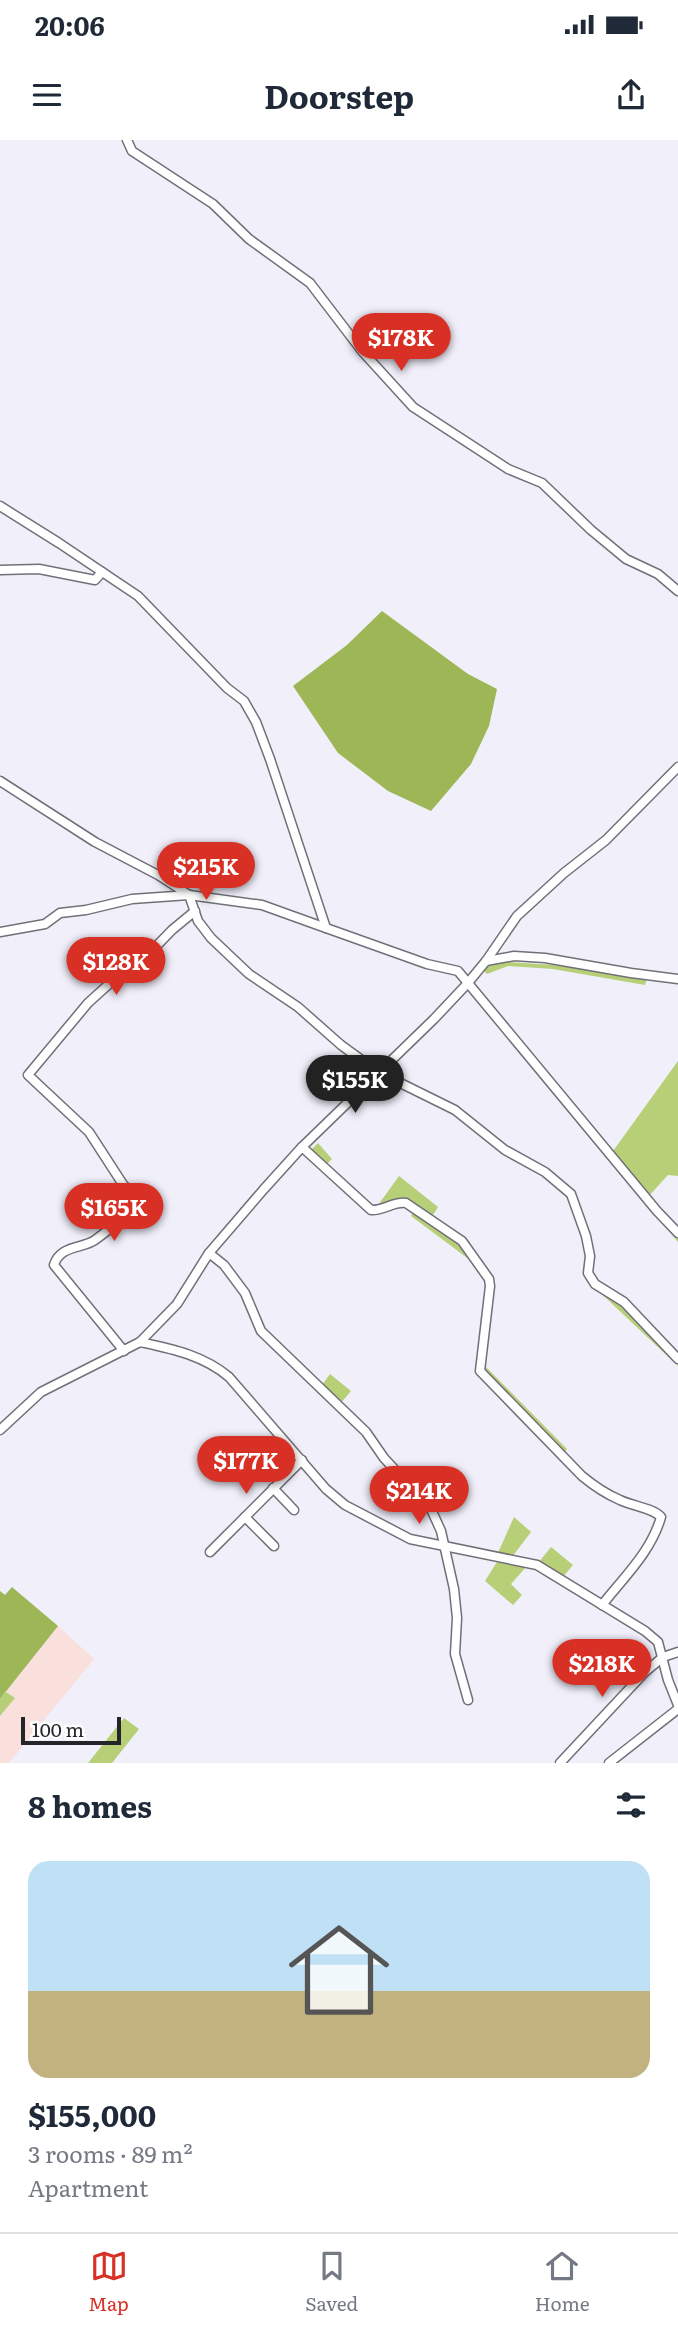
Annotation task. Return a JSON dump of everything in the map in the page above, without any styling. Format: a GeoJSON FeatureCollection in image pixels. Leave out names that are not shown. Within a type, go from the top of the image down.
{"type":"FeatureCollection","features":[{"type":"Feature","properties":{"kind":"street"},"geometry":{"type":"LineString","coordinates":[[127,140],[132,151],[213,204],[249,239],[310,283],[362,351],[412,407],[508,469],[542,483],[626,559],[658,574],[678,592]]}},
{"type":"Feature","properties":{"kind":"street"},"geometry":{"type":"LineString","coordinates":[[0,506],[138,596],[227,688],[244,701],[256,722],[270,759],[326,928]]}},
{"type":"Feature","properties":{"kind":"street"},"geometry":{"type":"LineString","coordinates":[[0,570],[39,569],[95,580],[102,572]]}},
{"type":"Feature","properties":{"kind":"street"},"geometry":{"type":"LineString","coordinates":[[1,1427],[41,1392],[140,1342],[177,1304],[209,1252],[302,1147],[467,984],[517,916],[564,873],[606,840],[678,767]]}},
{"type":"Feature","properties":{"kind":"street"},"geometry":{"type":"LineString","coordinates":[[0,781],[95,842],[158,875],[189,895],[198,921],[211,938],[249,974],[298,1007],[341,1045],[378,1072],[455,1111],[505,1150],[545,1172],[571,1194],[586,1236],[590,1256],[588,1273],[594,1284],[624,1302],[678,1359]]}},
{"type":"Feature","properties":{"kind":"street"},"geometry":{"type":"LineString","coordinates":[[0,932],[46,924],[60,913],[132,899],[189,895],[262,905],[427,964],[458,971],[657,1212],[678,1233]]}},
{"type":"Feature","properties":{"kind":"street"},"geometry":{"type":"LineString","coordinates":[[124,1351],[54,1265],[57,1258],[71,1247],[94,1241],[113,1226],[139,1195],[124,1186],[89,1132],[28,1075],[88,1003],[131,964],[140,963],[194,911]]}},
{"type":"Feature","properties":{"kind":"street"},"geometry":{"type":"LineString","coordinates":[[486,961],[514,956],[545,958],[678,979]]}},
{"type":"Feature","properties":{"kind":"street"},"geometry":{"type":"LineString","coordinates":[[302,1147],[371,1210],[406,1203],[462,1241],[489,1279],[490,1286],[480,1371],[597,1489],[661,1517],[643,1557],[602,1605]]}},
{"type":"Feature","properties":{"kind":"street"},"geometry":{"type":"LineString","coordinates":[[209,1252],[224,1265],[246,1293],[261,1331],[366,1432],[384,1458],[431,1509],[441,1531],[454,1589],[457,1618],[456,1654],[468,1700]]}},
{"type":"Feature","properties":{"kind":"street"},"geometry":{"type":"LineString","coordinates":[[140,1342],[188,1353],[217,1367],[229,1377],[326,1489],[345,1505],[410,1539],[537,1565],[645,1631],[658,1642],[678,1707],[609,1763]]}},
{"type":"Feature","properties":{"kind":"street"},"geometry":{"type":"LineString","coordinates":[[210,1552],[302,1460]]}},
{"type":"Feature","properties":{"kind":"street"},"geometry":{"type":"LineString","coordinates":[[273,1488],[295,1510]]}},
{"type":"Feature","properties":{"kind":"street"},"geometry":{"type":"LineString","coordinates":[[244,1517],[274,1546]]}},
{"type":"Feature","properties":{"kind":"street"},"geometry":{"type":"LineString","coordinates":[[560,1763],[645,1672],[663,1657],[678,1652]]}},
{"type":"Feature","properties":{"kind":"shaded area"},"geometry":{"type":"Polygon","coordinates":[[[58,1626],[94,1659],[9,1763],[0,1763],[0,1716],[15,1698],[6,1692],[58,1626]]]}},
{"type":"Feature","properties":{"kind":"green space"},"geometry":{"type":"Polygon","coordinates":[[[382,611],[468,674],[497,689],[489,726],[471,764],[431,811],[388,791],[338,753],[293,686],[347,645],[382,611]]]}},
{"type":"Feature","properties":{"kind":"green space"},"geometry":{"type":"Polygon","coordinates":[[[507,962],[554,965],[647,978],[645,985],[553,969],[508,966],[487,974],[483,970],[487,964],[507,962]]]}},
{"type":"Feature","properties":{"kind":"green space"},"geometry":{"type":"Polygon","coordinates":[[[678,1061],[678,1176],[668,1175],[648,1197],[613,1151],[678,1061]]]}},
{"type":"Feature","properties":{"kind":"green space"},"geometry":{"type":"Polygon","coordinates":[[[558,1099],[678,1239],[678,1242],[558,1099]]]}},
{"type":"Feature","properties":{"kind":"green space"},"geometry":{"type":"Polygon","coordinates":[[[318,1143],[332,1159],[326,1165],[309,1152],[318,1143]]]}},
{"type":"Feature","properties":{"kind":"green space"},"geometry":{"type":"Polygon","coordinates":[[[399,1176],[438,1207],[433,1215],[408,1200],[376,1208],[399,1176]]]}},
{"type":"Feature","properties":{"kind":"green space"},"geometry":{"type":"Polygon","coordinates":[[[413,1213],[461,1243],[478,1266],[411,1216],[413,1213]]]}},
{"type":"Feature","properties":{"kind":"green space"},"geometry":{"type":"Polygon","coordinates":[[[591,1284],[624,1307],[678,1366],[591,1284]]]}},
{"type":"Feature","properties":{"kind":"green space"},"geometry":{"type":"Polygon","coordinates":[[[484,1365],[567,1449],[564,1453],[485,1373],[484,1365]]]}},
{"type":"Feature","properties":{"kind":"green space"},"geometry":{"type":"Polygon","coordinates":[[[330,1374],[351,1391],[340,1404],[322,1385],[330,1374]]]}},
{"type":"Feature","properties":{"kind":"green space"},"geometry":{"type":"Polygon","coordinates":[[[514,1517],[531,1532],[512,1557],[497,1555],[514,1517]]]}},
{"type":"Feature","properties":{"kind":"green space"},"geometry":{"type":"Polygon","coordinates":[[[551,1547],[573,1565],[563,1577],[539,1562],[551,1547]]]}},
{"type":"Feature","properties":{"kind":"green space"},"geometry":{"type":"Polygon","coordinates":[[[497,1562],[526,1567],[511,1584],[522,1595],[513,1605],[485,1581],[497,1562]]]}},
{"type":"Feature","properties":{"kind":"green space"},"geometry":{"type":"Polygon","coordinates":[[[12,1587],[58,1626],[0,1699],[0,1591],[5,1595],[12,1587]]]}},
{"type":"Feature","properties":{"kind":"green space"},"geometry":{"type":"Polygon","coordinates":[[[6,1692],[15,1698],[0,1716],[0,1699],[6,1692]]]}},
{"type":"Feature","properties":{"kind":"green space"},"geometry":{"type":"Polygon","coordinates":[[[124,1718],[139,1729],[112,1763],[88,1763],[124,1718]]]}}]}
